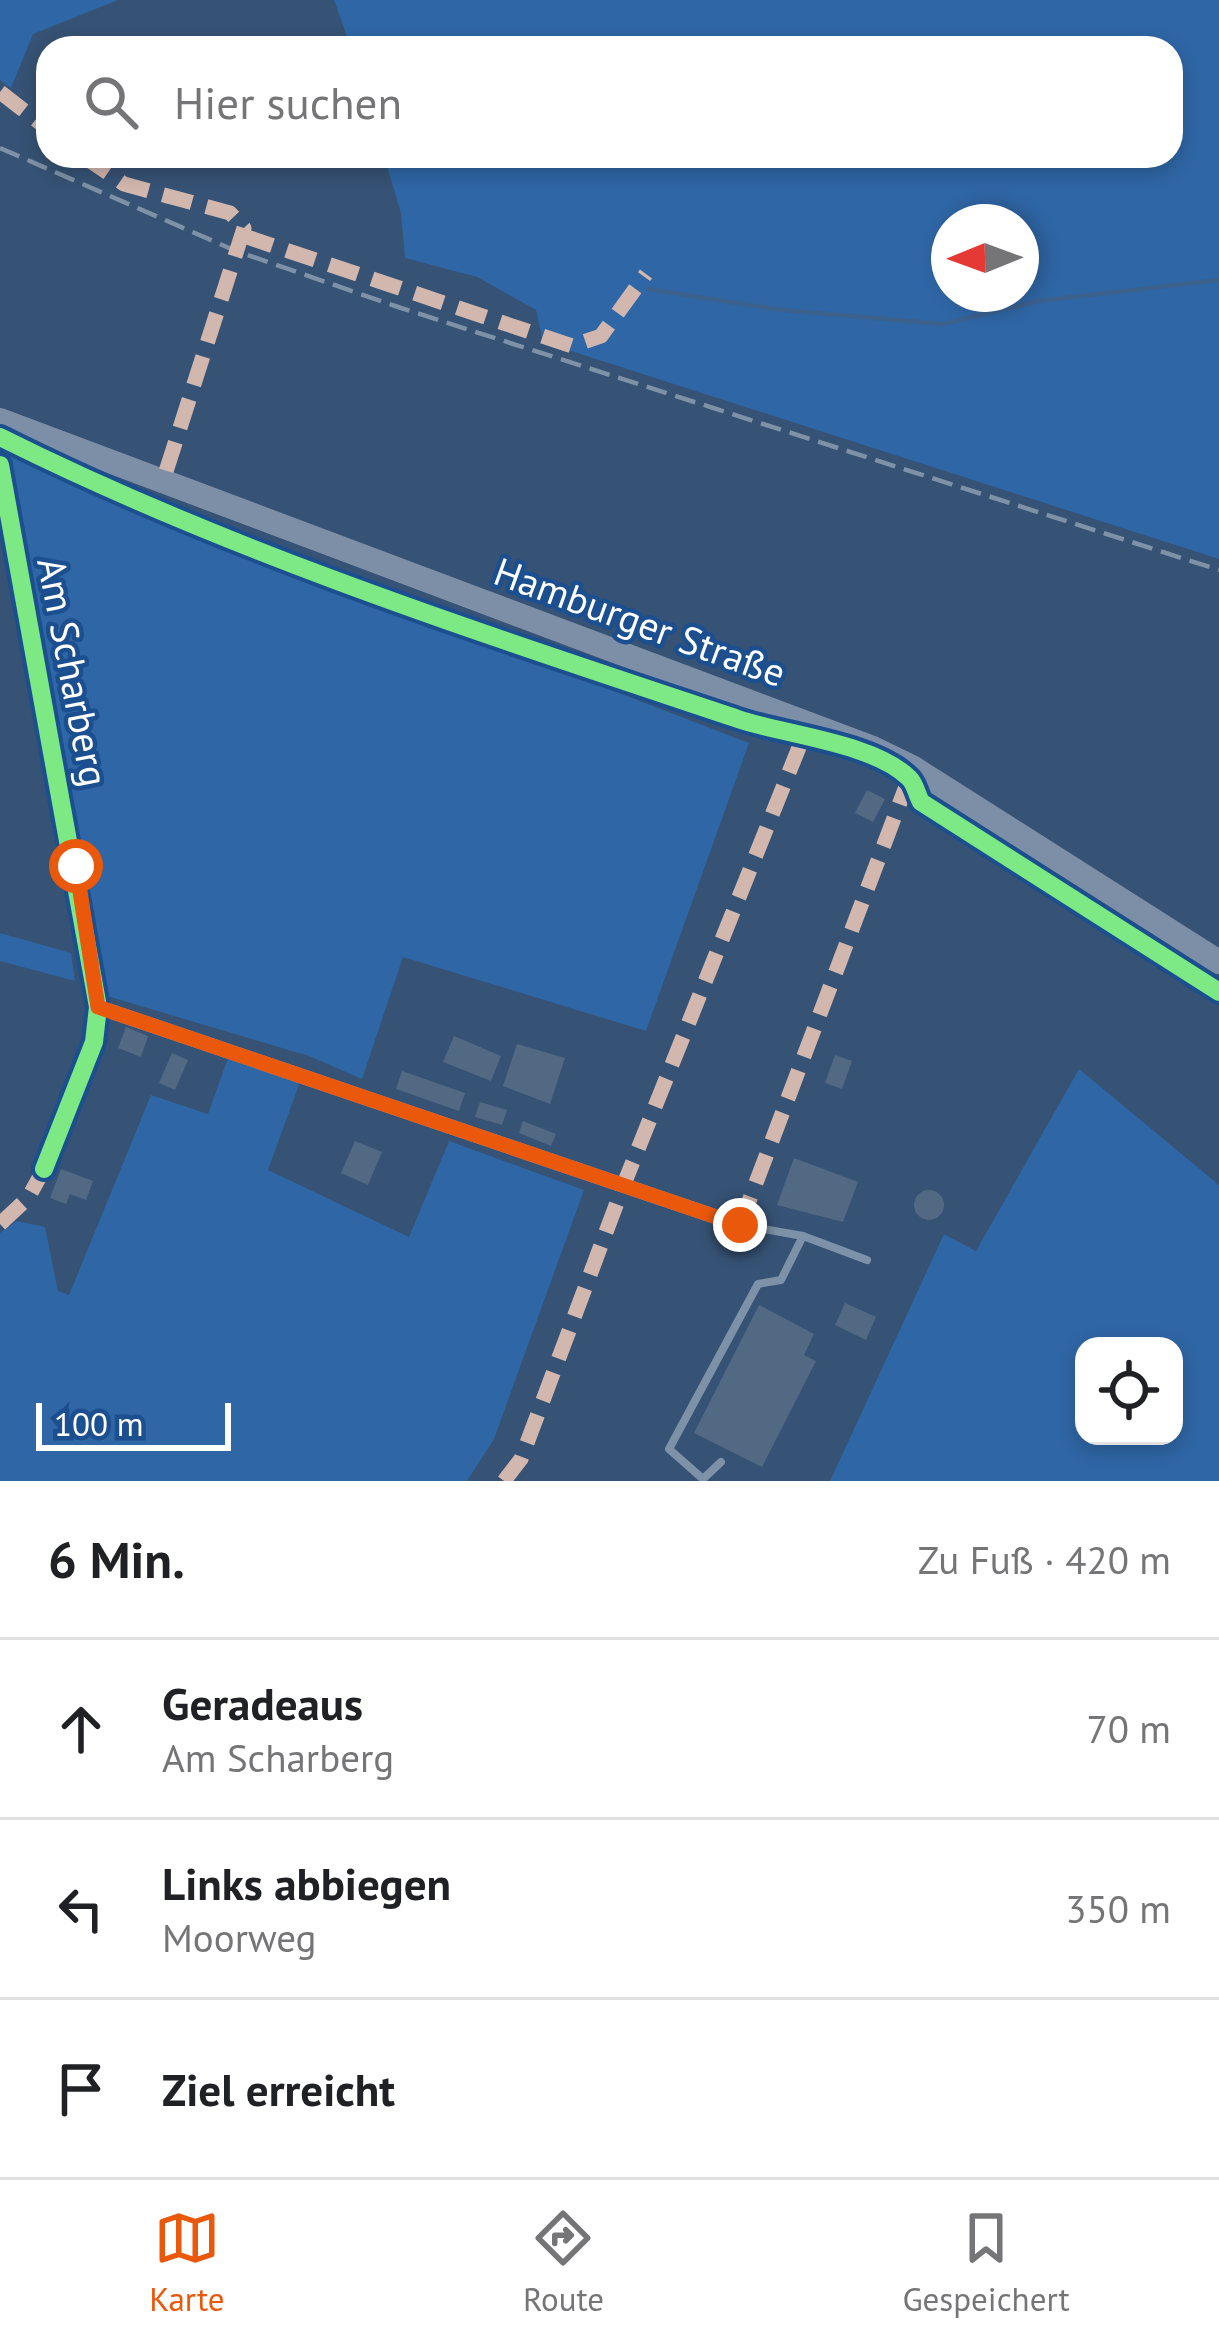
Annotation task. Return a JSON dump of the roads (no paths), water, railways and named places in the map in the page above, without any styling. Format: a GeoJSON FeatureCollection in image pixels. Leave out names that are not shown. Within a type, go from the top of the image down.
{"type":"FeatureCollection","features":[{"type":"Feature","properties":{"kind":"main road","name":"Hamburger Straße"},"geometry":{"type":"LineString","coordinates":[[1,423],[885,753],[1219,962]]}},
{"type":"Feature","properties":{"kind":"street","name":"Am Scharberg"},"geometry":{"type":"LineString","coordinates":[[0,464],[8,544],[98,1007],[94,1042],[44,1169]]}},
{"type":"Feature","properties":{"kind":"street"},"geometry":{"type":"LineString","coordinates":[[98,1007],[740,1225]]}},
{"type":"Feature","properties":{"kind":"lane"},"geometry":{"type":"LineString","coordinates":[[740,1225],[803,1236],[867,1260]]}},
{"type":"Feature","properties":{"kind":"lane"},"geometry":{"type":"LineString","coordinates":[[721,1462],[703,1479],[669,1449],[758,1284],[781,1280],[803,1236]]}},
{"type":"Feature","properties":{"kind":"waterway"},"geometry":{"type":"LineString","coordinates":[[648,289],[782,310],[943,324],[1038,301],[1219,280]]}},
{"type":"Feature","properties":{"kind":"railway"},"geometry":{"type":"LineString","coordinates":[[0,148],[36,164]]}},
{"type":"Feature","properties":{"kind":"railway"},"geometry":{"type":"LineString","coordinates":[[46,168],[236,251],[401,308],[1219,570]]}}]}
